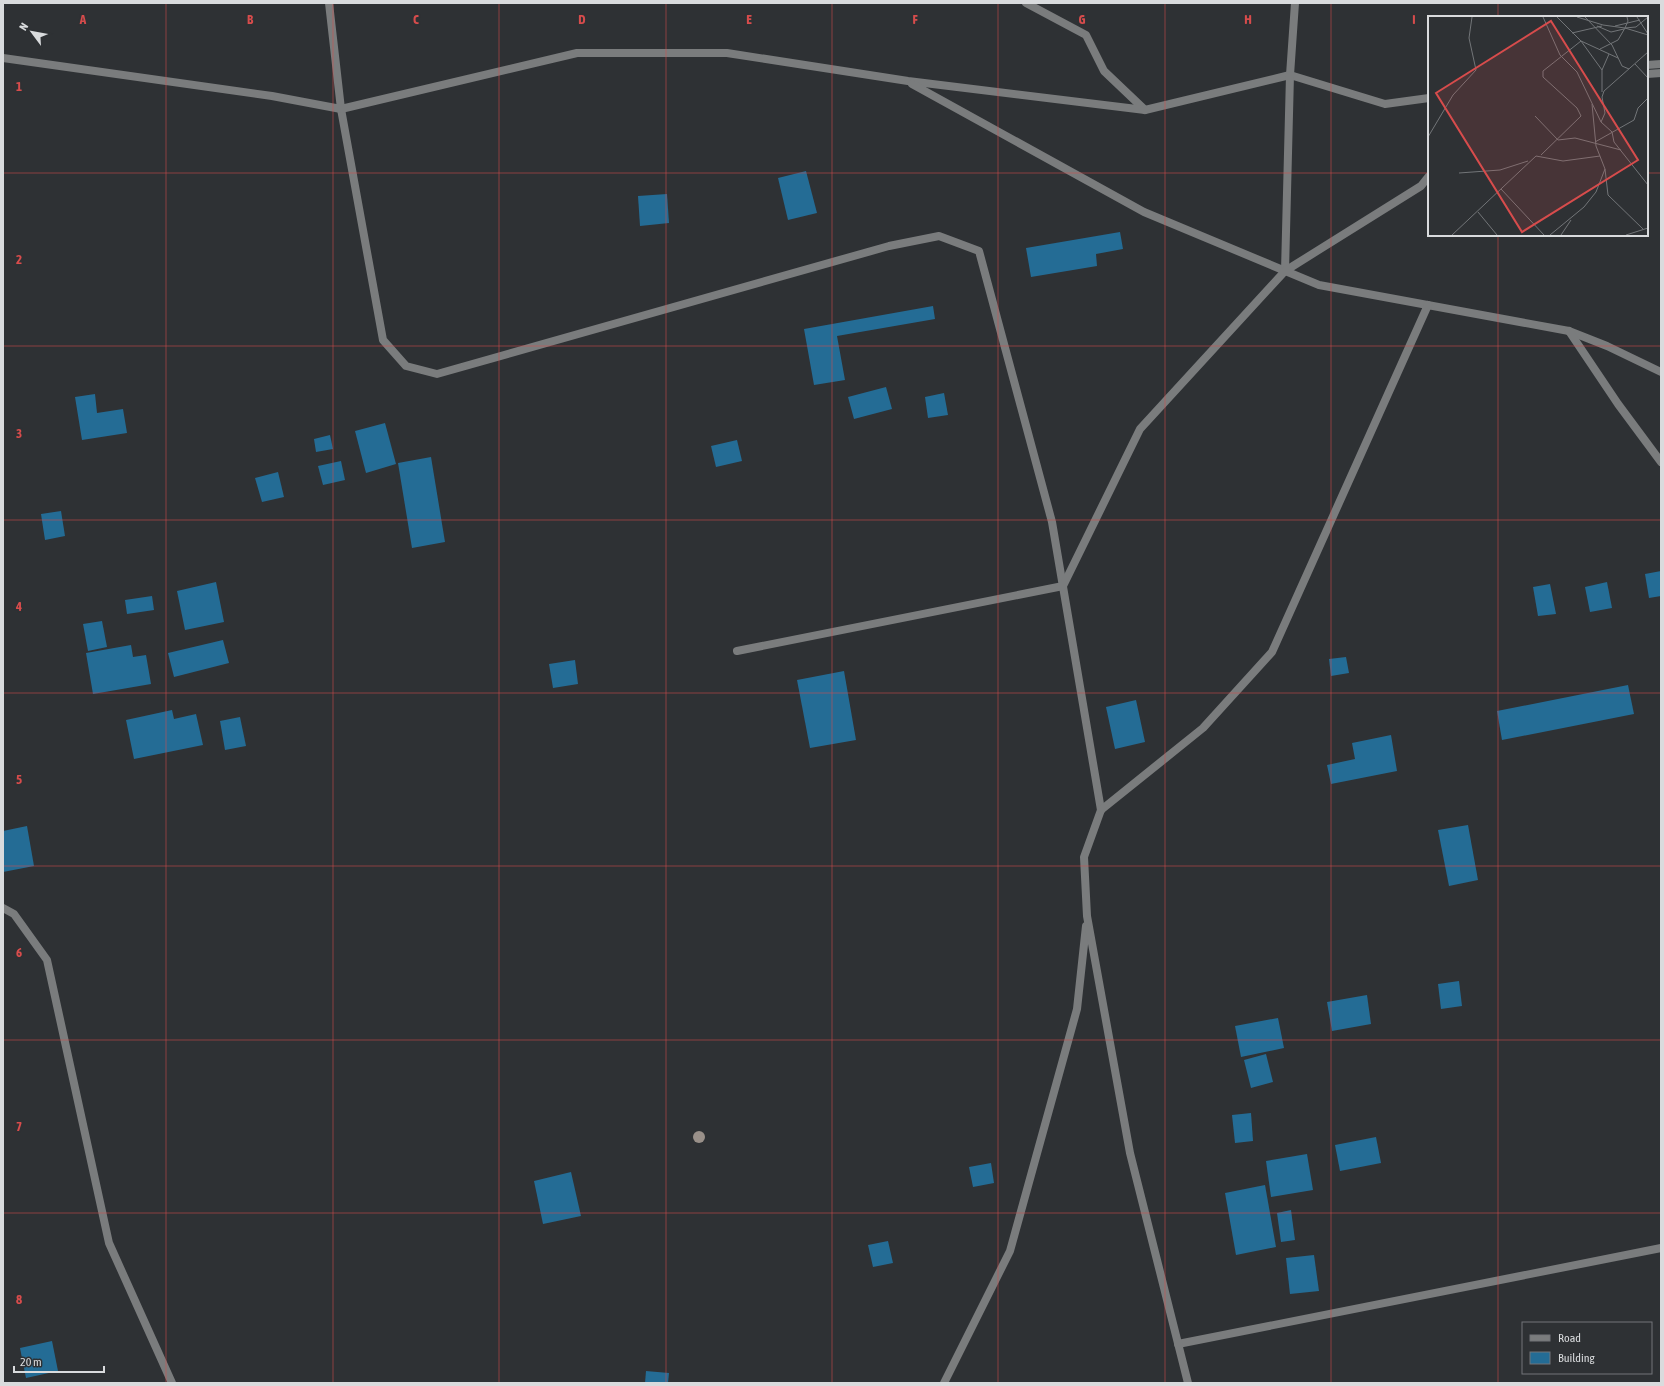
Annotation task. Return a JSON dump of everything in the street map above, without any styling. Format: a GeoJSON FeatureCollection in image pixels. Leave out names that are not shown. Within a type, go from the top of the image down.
{"type":"FeatureCollection","features":[{"type":"Feature","properties":{"kind":"street"},"geometry":{"type":"LineString","coordinates":[[329,3],[341,109],[383,340],[406,366],[437,374],[889,246],[940,236],[979,251],[1052,522],[1101,810],[1084,857],[1087,916],[1130,1153],[1188,1383]]}},
{"type":"Feature","properties":{"kind":"street"},"geometry":{"type":"LineString","coordinates":[[1026,3],[1086,35],[1104,71],[1145,110]]}},
{"type":"Feature","properties":{"kind":"street"},"geometry":{"type":"LineString","coordinates":[[1285,271],[1290,74],[1295,3]]}},
{"type":"Feature","properties":{"kind":"street"},"geometry":{"type":"LineString","coordinates":[[3,58],[272,96],[341,109],[577,53],[727,53],[908,81],[1145,110],[1290,74],[1385,104],[1428,98]]}},
{"type":"Feature","properties":{"kind":"street"},"geometry":{"type":"LineString","coordinates":[[1648,65],[1661,64]]}},
{"type":"Feature","properties":{"kind":"street"},"geometry":{"type":"LineString","coordinates":[[1648,74],[1661,73]]}},
{"type":"Feature","properties":{"kind":"street"},"geometry":{"type":"LineString","coordinates":[[908,81],[1144,212],[1319,285],[1569,331],[1607,346],[1661,372]]}},
{"type":"Feature","properties":{"kind":"street"},"geometry":{"type":"LineString","coordinates":[[1063,586],[1140,429],[1285,271],[1421,186],[1428,177]]}},
{"type":"Feature","properties":{"kind":"street"},"geometry":{"type":"LineString","coordinates":[[1101,810],[1203,728],[1272,652],[1428,305]]}},
{"type":"Feature","properties":{"kind":"street"},"geometry":{"type":"LineString","coordinates":[[1569,331],[1618,404],[1661,462]]}},
{"type":"Feature","properties":{"kind":"street"},"geometry":{"type":"LineString","coordinates":[[737,651],[1063,586]]}},
{"type":"Feature","properties":{"kind":"street"},"geometry":{"type":"LineString","coordinates":[[3,908],[14,914],[47,960],[108,1243],[172,1383]]}},
{"type":"Feature","properties":{"kind":"street"},"geometry":{"type":"LineString","coordinates":[[944,1383],[1010,1251],[1077,1009],[1087,916]]}},
{"type":"Feature","properties":{"kind":"street"},"geometry":{"type":"LineString","coordinates":[[1178,1344],[1661,1248]]}},
{"type":"Feature","properties":{"kind":"building"},"geometry":{"type":"Polygon","coordinates":[[[806,171],[817,213],[788,220],[778,178],[806,171]]]}},
{"type":"Feature","properties":{"kind":"building"},"geometry":{"type":"Polygon","coordinates":[[[667,194],[669,223],[640,226],[638,196],[667,194]]]}},
{"type":"Feature","properties":{"kind":"building"},"geometry":{"type":"Polygon","coordinates":[[[1120,232],[1123,249],[1096,254],[1097,266],[1031,277],[1026,248],[1120,232]]]}},
{"type":"Feature","properties":{"kind":"building"},"geometry":{"type":"Polygon","coordinates":[[[933,306],[935,319],[837,336],[845,380],[814,385],[804,329],[933,306]]]}},
{"type":"Feature","properties":{"kind":"building"},"geometry":{"type":"Polygon","coordinates":[[[886,387],[892,409],[854,419],[848,397],[886,387]]]}},
{"type":"Feature","properties":{"kind":"building"},"geometry":{"type":"Polygon","coordinates":[[[944,393],[948,415],[928,418],[925,397],[944,393]]]}},
{"type":"Feature","properties":{"kind":"building"},"geometry":{"type":"Polygon","coordinates":[[[95,394],[97,413],[123,409],[127,433],[82,440],[75,397],[95,394]]]}},
{"type":"Feature","properties":{"kind":"building"},"geometry":{"type":"Polygon","coordinates":[[[385,423],[396,464],[366,473],[355,431],[385,423]]]}},
{"type":"Feature","properties":{"kind":"building"},"geometry":{"type":"Polygon","coordinates":[[[330,435],[333,449],[316,452],[314,439],[330,435]]]}},
{"type":"Feature","properties":{"kind":"building"},"geometry":{"type":"Polygon","coordinates":[[[737,440],[742,461],[716,467],[711,446],[737,440]]]}},
{"type":"Feature","properties":{"kind":"building"},"geometry":{"type":"Polygon","coordinates":[[[431,457],[445,542],[412,548],[398,463],[431,457]]]}},
{"type":"Feature","properties":{"kind":"building"},"geometry":{"type":"Polygon","coordinates":[[[341,461],[345,480],[323,485],[318,466],[341,461]]]}},
{"type":"Feature","properties":{"kind":"building"},"geometry":{"type":"Polygon","coordinates":[[[278,472],[284,497],[262,502],[255,478],[278,472]]]}},
{"type":"Feature","properties":{"kind":"building"},"geometry":{"type":"Polygon","coordinates":[[[61,511],[65,536],[45,540],[41,514],[61,511]]]}},
{"type":"Feature","properties":{"kind":"building"},"geometry":{"type":"Polygon","coordinates":[[[1661,571],[1661,596],[1649,598],[1645,574],[1661,571]]]}},
{"type":"Feature","properties":{"kind":"building"},"geometry":{"type":"Polygon","coordinates":[[[216,582],[224,622],[185,630],[177,591],[216,582]]]}},
{"type":"Feature","properties":{"kind":"building"},"geometry":{"type":"Polygon","coordinates":[[[1607,582],[1612,608],[1590,612],[1585,587],[1607,582]]]}},
{"type":"Feature","properties":{"kind":"building"},"geometry":{"type":"Polygon","coordinates":[[[1550,584],[1556,614],[1538,616],[1533,587],[1550,584]]]}},
{"type":"Feature","properties":{"kind":"building"},"geometry":{"type":"Polygon","coordinates":[[[152,596],[154,610],[127,614],[125,600],[152,596]]]}},
{"type":"Feature","properties":{"kind":"building"},"geometry":{"type":"Polygon","coordinates":[[[102,621],[107,647],[88,651],[83,624],[102,621]]]}},
{"type":"Feature","properties":{"kind":"building"},"geometry":{"type":"Polygon","coordinates":[[[223,640],[229,663],[174,677],[168,653],[223,640]]]}},
{"type":"Feature","properties":{"kind":"building"},"geometry":{"type":"Polygon","coordinates":[[[131,645],[133,657],[146,655],[151,684],[93,694],[86,653],[131,645]]]}},
{"type":"Feature","properties":{"kind":"building"},"geometry":{"type":"Polygon","coordinates":[[[1346,657],[1349,673],[1331,676],[1329,659],[1346,657]]]}},
{"type":"Feature","properties":{"kind":"building"},"geometry":{"type":"Polygon","coordinates":[[[575,660],[578,684],[553,688],[549,664],[575,660]]]}},
{"type":"Feature","properties":{"kind":"building"},"geometry":{"type":"Polygon","coordinates":[[[844,671],[856,740],[810,748],[797,680],[844,671]]]}},
{"type":"Feature","properties":{"kind":"building"},"geometry":{"type":"Polygon","coordinates":[[[1628,685],[1634,714],[1502,740],[1497,711],[1628,685]]]}},
{"type":"Feature","properties":{"kind":"building"},"geometry":{"type":"Polygon","coordinates":[[[1136,700],[1145,742],[1115,749],[1106,707],[1136,700]]]}},
{"type":"Feature","properties":{"kind":"building"},"geometry":{"type":"Polygon","coordinates":[[[172,710],[174,719],[196,714],[203,745],[134,759],[126,720],[172,710]]]}},
{"type":"Feature","properties":{"kind":"building"},"geometry":{"type":"Polygon","coordinates":[[[240,717],[246,746],[225,750],[220,721],[240,717]]]}},
{"type":"Feature","properties":{"kind":"building"},"geometry":{"type":"Polygon","coordinates":[[[1391,735],[1397,771],[1331,784],[1327,765],[1355,759],[1352,743],[1391,735]]]}},
{"type":"Feature","properties":{"kind":"building"},"geometry":{"type":"Polygon","coordinates":[[[1468,825],[1478,880],[1449,886],[1438,830],[1468,825]]]}},
{"type":"Feature","properties":{"kind":"building"},"geometry":{"type":"Polygon","coordinates":[[[27,826],[34,866],[3,872],[3,831],[27,826]]]}},
{"type":"Feature","properties":{"kind":"building"},"geometry":{"type":"Polygon","coordinates":[[[1459,981],[1462,1006],[1441,1009],[1438,984],[1459,981]]]}},
{"type":"Feature","properties":{"kind":"building"},"geometry":{"type":"Polygon","coordinates":[[[1367,995],[1371,1024],[1332,1031],[1327,1002],[1367,995]]]}},
{"type":"Feature","properties":{"kind":"building"},"geometry":{"type":"Polygon","coordinates":[[[1278,1018],[1284,1048],[1241,1057],[1235,1026],[1278,1018]]]}},
{"type":"Feature","properties":{"kind":"building"},"geometry":{"type":"Polygon","coordinates":[[[1266,1054],[1273,1082],[1251,1088],[1244,1060],[1266,1054]]]}},
{"type":"Feature","properties":{"kind":"building"},"geometry":{"type":"Polygon","coordinates":[[[1251,1113],[1253,1141],[1235,1143],[1232,1115],[1251,1113]]]}},
{"type":"Feature","properties":{"kind":"building"},"geometry":{"type":"Polygon","coordinates":[[[1376,1137],[1381,1163],[1340,1171],[1335,1145],[1376,1137]]]}},
{"type":"Feature","properties":{"kind":"building"},"geometry":{"type":"Polygon","coordinates":[[[1307,1154],[1313,1190],[1271,1197],[1266,1161],[1307,1154]]]}},
{"type":"Feature","properties":{"kind":"building"},"geometry":{"type":"Polygon","coordinates":[[[991,1163],[994,1183],[973,1187],[969,1167],[991,1163]]]}},
{"type":"Feature","properties":{"kind":"building"},"geometry":{"type":"Polygon","coordinates":[[[571,1172],[581,1216],[543,1224],[534,1181],[571,1172]]]}},
{"type":"Feature","properties":{"kind":"building"},"geometry":{"type":"Polygon","coordinates":[[[1265,1185],[1276,1247],[1236,1255],[1225,1193],[1265,1185]]]}},
{"type":"Feature","properties":{"kind":"building"},"geometry":{"type":"Polygon","coordinates":[[[1291,1210],[1295,1240],[1281,1242],[1277,1213],[1291,1210]]]}},
{"type":"Feature","properties":{"kind":"building"},"geometry":{"type":"Polygon","coordinates":[[[888,1241],[893,1263],[873,1267],[868,1245],[888,1241]]]}},
{"type":"Feature","properties":{"kind":"building"},"geometry":{"type":"Polygon","coordinates":[[[1314,1255],[1319,1291],[1290,1294],[1286,1258],[1314,1255]]]}},
{"type":"Feature","properties":{"kind":"building"},"geometry":{"type":"Polygon","coordinates":[[[52,1341],[58,1371],[26,1378],[20,1348],[52,1341]]]}},
{"type":"Feature","properties":{"kind":"building"},"geometry":{"type":"Polygon","coordinates":[[[646,1371],[669,1373],[668,1383],[645,1383],[646,1371]]]}}]}
